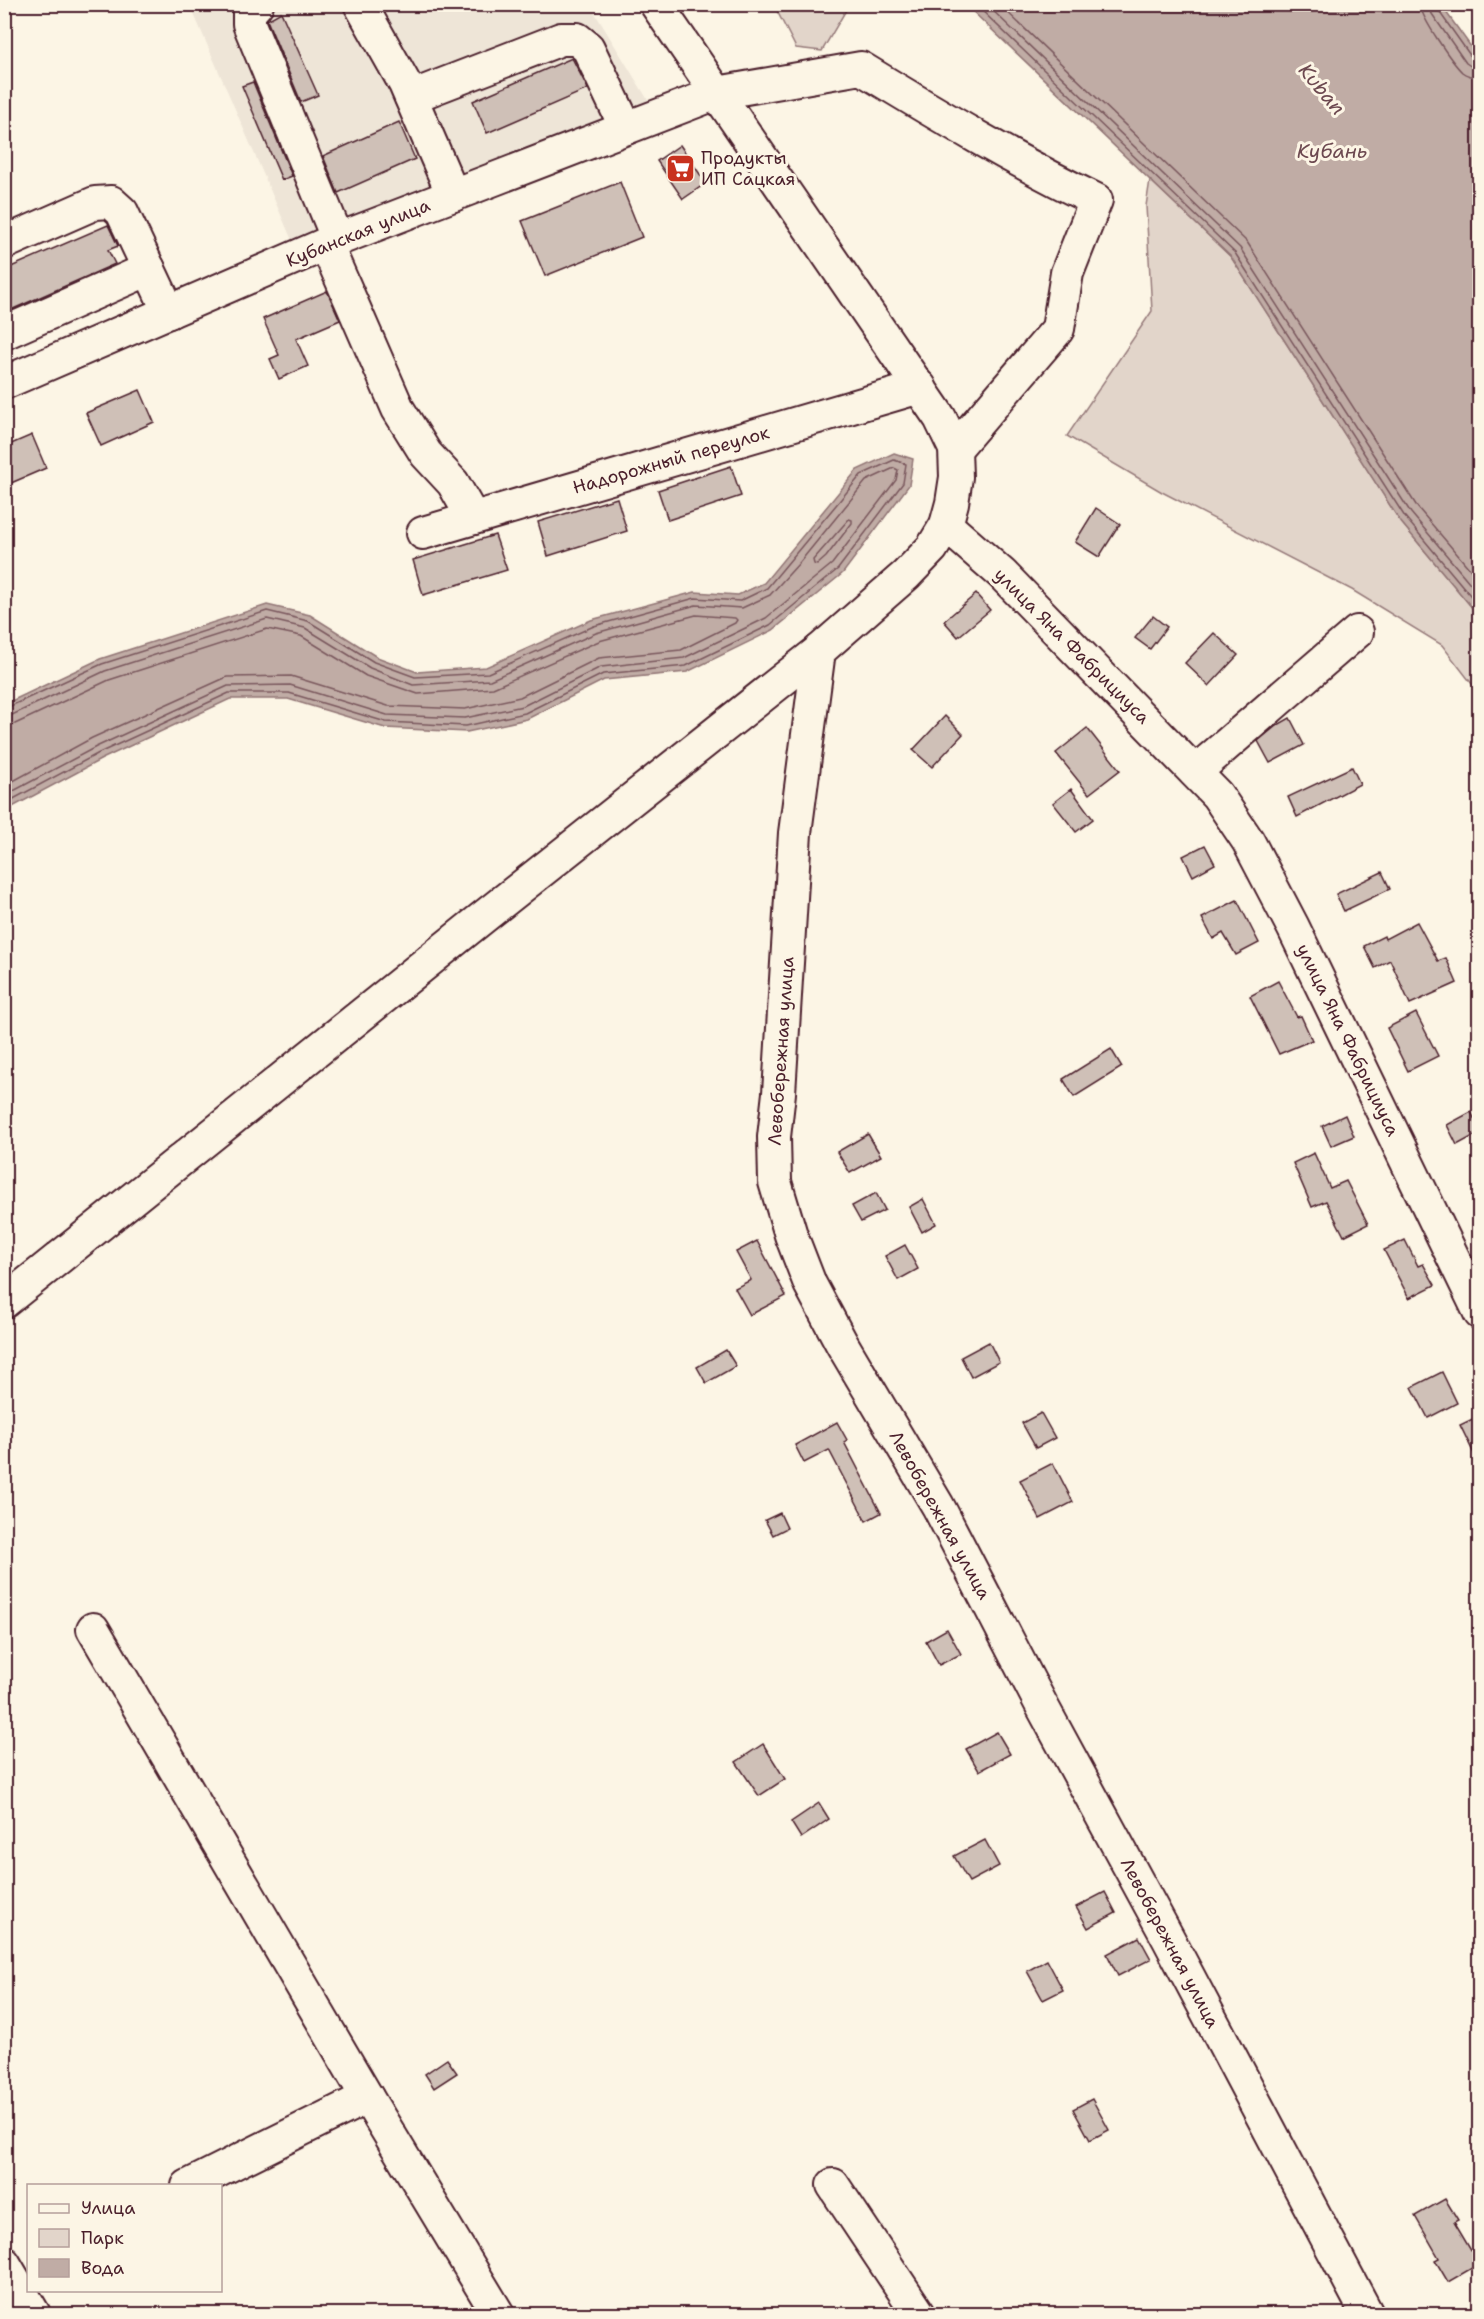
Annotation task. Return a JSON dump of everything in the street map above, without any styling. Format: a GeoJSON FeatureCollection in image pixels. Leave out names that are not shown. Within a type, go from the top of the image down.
{"type":"FeatureCollection","features":[{"type":"Feature","properties":{"kind":"street"},"geometry":{"type":"LineString","coordinates":[[257,4],[249,13],[249,24],[398,409],[426,454],[453,483],[473,518]]}},
{"type":"Feature","properties":{"kind":"street"},"geometry":{"type":"LineString","coordinates":[[360,4],[411,97],[453,195]]}},
{"type":"Feature","properties":{"kind":"street"},"geometry":{"type":"LineString","coordinates":[[4,1302],[819,651],[906,575],[932,548],[946,525],[956,477],[955,448],[940,418],[656,4]]}},
{"type":"Feature","properties":{"kind":"street"},"geometry":{"type":"LineString","coordinates":[[411,97],[561,39],[577,39],[588,48],[626,128]]}},
{"type":"Feature","properties":{"kind":"street","name":"Кубанская улица"},"geometry":{"type":"LineString","coordinates":[[6,380],[332,242],[717,93],[861,68],[951,124],[1046,176],[1096,200],[1067,273],[1058,330],[955,448]]}},
{"type":"Feature","properties":{"kind":"street"},"geometry":{"type":"LineString","coordinates":[[4,243],[95,203],[111,202],[122,213],[169,312]]}},
{"type":"Feature","properties":{"kind":"street"},"geometry":{"type":"LineString","coordinates":[[4,333],[149,269]]}},
{"type":"Feature","properties":{"kind":"street","name":"Надорожный переулок"},"geometry":{"type":"LineString","coordinates":[[423,533],[920,387]]}},
{"type":"Feature","properties":{"kind":"street","name":"улица Яна Фабрициуса"},"geometry":{"type":"LineString","coordinates":[[946,525],[1002,574],[1217,795],[1248,841],[1293,927],[1479,1313]]}},
{"type":"Feature","properties":{"kind":"street"},"geometry":{"type":"LineString","coordinates":[[1195,772],[1357,632]]}},
{"type":"Feature","properties":{"kind":"street","name":"Левобережная улица"},"geometry":{"type":"LineString","coordinates":[[819,651],[795,833],[779,1093],[774,1137],[776,1182],[791,1235],[810,1284],[842,1344],[938,1506],[1042,1706],[1367,2314]]}},
{"type":"Feature","properties":{"kind":"street"},"geometry":{"type":"LineString","coordinates":[[93,1629],[367,2097],[498,2314]]}},
{"type":"Feature","properties":{"kind":"street"},"geometry":{"type":"LineString","coordinates":[[192,2184],[367,2097]]}},
{"type":"Feature","properties":{"kind":"street"},"geometry":{"type":"LineString","coordinates":[[832,2185],[920,2314]]}},
{"type":"Feature","properties":{"kind":"street"},"geometry":{"type":"LineString","coordinates":[[14,2267],[34,2314]]}},
{"type":"Feature","properties":{"kind":"shaded area"},"geometry":{"type":"Polygon","coordinates":[[[190,5],[590,5],[651,105],[294,245],[190,5]]]}},
{"type":"Feature","properties":{"kind":"green space"},"geometry":{"type":"Polygon","coordinates":[[[774,5],[849,5],[822,51],[796,48],[774,5]]]}},
{"type":"Feature","properties":{"kind":"green space"},"geometry":{"type":"Polygon","coordinates":[[[1150,180],[1231,257],[1400,521],[1479,616],[1479,693],[1442,645],[1352,590],[1162,492],[1067,436],[1152,311],[1146,206],[1150,180]]]}},
{"type":"Feature","properties":{"kind":"water","name":"Кубань"},"geometry":{"type":"Polygon","coordinates":[[[966,5],[1441,5],[1479,58],[1479,616],[1400,521],[1231,257],[966,5]]]}},
{"type":"Feature","properties":{"kind":"water"},"geometry":{"type":"Polygon","coordinates":[[[894,453],[913,459],[909,485],[843,573],[773,630],[687,672],[604,680],[527,719],[467,732],[385,728],[288,699],[230,699],[102,759],[5,811],[5,704],[100,659],[267,605],[310,615],[377,657],[417,672],[486,667],[591,620],[695,592],[738,595],[764,583],[857,470],[894,453]]]}},
{"type":"Feature","properties":{"kind":"building"},"geometry":{"type":"Polygon","coordinates":[[[281,12],[318,95],[301,102],[267,20],[281,12]]]}},
{"type":"Feature","properties":{"kind":"building"},"geometry":{"type":"Polygon","coordinates":[[[572,58],[588,89],[487,133],[473,101],[572,58]]]}},
{"type":"Feature","properties":{"kind":"building"},"geometry":{"type":"Polygon","coordinates":[[[253,82],[292,176],[282,180],[242,86],[253,82]]]}},
{"type":"Feature","properties":{"kind":"building"},"geometry":{"type":"Polygon","coordinates":[[[399,122],[415,159],[338,193],[323,156],[399,122]]]}},
{"type":"Feature","properties":{"kind":"building"},"geometry":{"type":"Polygon","coordinates":[[[680,145],[706,183],[683,199],[657,161],[680,145]]]}},
{"type":"Feature","properties":{"kind":"building"},"geometry":{"type":"Polygon","coordinates":[[[620,182],[642,237],[545,276],[522,221],[620,182]]]}},
{"type":"Feature","properties":{"kind":"building"},"geometry":{"type":"Polygon","coordinates":[[[108,225],[118,246],[108,250],[115,264],[4,313],[4,270],[108,225]]]}},
{"type":"Feature","properties":{"kind":"building"},"geometry":{"type":"Polygon","coordinates":[[[327,291],[340,320],[296,339],[308,366],[279,379],[270,359],[279,355],[263,319],[327,291]]]}},
{"type":"Feature","properties":{"kind":"building"},"geometry":{"type":"Polygon","coordinates":[[[140,390],[154,422],[101,446],[86,413],[140,390]]]}},
{"type":"Feature","properties":{"kind":"building"},"geometry":{"type":"Polygon","coordinates":[[[32,435],[46,468],[4,486],[4,447],[32,435]]]}},
{"type":"Feature","properties":{"kind":"building"},"geometry":{"type":"Polygon","coordinates":[[[731,466],[741,496],[668,520],[658,490],[731,466]]]}},
{"type":"Feature","properties":{"kind":"building"},"geometry":{"type":"Polygon","coordinates":[[[617,498],[627,531],[548,556],[538,522],[617,498]]]}},
{"type":"Feature","properties":{"kind":"building"},"geometry":{"type":"Polygon","coordinates":[[[1096,508],[1120,524],[1099,557],[1075,542],[1096,508]]]}},
{"type":"Feature","properties":{"kind":"building"},"geometry":{"type":"Polygon","coordinates":[[[495,535],[507,570],[423,595],[413,560],[495,535]]]}},
{"type":"Feature","properties":{"kind":"building"},"geometry":{"type":"Polygon","coordinates":[[[976,594],[990,610],[958,637],[944,621],[976,594]]]}},
{"type":"Feature","properties":{"kind":"building"},"geometry":{"type":"Polygon","coordinates":[[[1153,616],[1167,627],[1150,649],[1135,638],[1153,616]]]}},
{"type":"Feature","properties":{"kind":"building"},"geometry":{"type":"Polygon","coordinates":[[[1214,633],[1238,655],[1209,686],[1185,663],[1214,633]]]}},
{"type":"Feature","properties":{"kind":"building"},"geometry":{"type":"Polygon","coordinates":[[[945,716],[963,734],[932,767],[913,750],[945,716]]]}},
{"type":"Feature","properties":{"kind":"building"},"geometry":{"type":"Polygon","coordinates":[[[1290,718],[1304,745],[1270,763],[1258,741],[1290,718]]]}},
{"type":"Feature","properties":{"kind":"building"},"geometry":{"type":"Polygon","coordinates":[[[1087,728],[1120,770],[1089,794],[1056,753],[1087,728]]]}},
{"type":"Feature","properties":{"kind":"building"},"geometry":{"type":"Polygon","coordinates":[[[1352,767],[1360,784],[1297,817],[1288,797],[1352,767]]]}},
{"type":"Feature","properties":{"kind":"building"},"geometry":{"type":"Polygon","coordinates":[[[1071,789],[1093,819],[1076,832],[1053,803],[1071,789]]]}},
{"type":"Feature","properties":{"kind":"building"},"geometry":{"type":"Polygon","coordinates":[[[1205,845],[1215,864],[1193,876],[1183,856],[1205,845]]]}},
{"type":"Feature","properties":{"kind":"building"},"geometry":{"type":"Polygon","coordinates":[[[1382,872],[1390,889],[1344,911],[1336,894],[1382,872]]]}},
{"type":"Feature","properties":{"kind":"building"},"geometry":{"type":"Polygon","coordinates":[[[1237,900],[1259,943],[1236,955],[1223,933],[1213,939],[1202,918],[1237,900]]]}},
{"type":"Feature","properties":{"kind":"building"},"geometry":{"type":"Polygon","coordinates":[[[1417,922],[1438,961],[1446,958],[1457,983],[1410,1004],[1390,960],[1375,968],[1364,946],[1384,936],[1385,939],[1417,922]]]}},
{"type":"Feature","properties":{"kind":"building"},"geometry":{"type":"Polygon","coordinates":[[[1278,981],[1297,1017],[1301,1016],[1312,1040],[1279,1054],[1250,996],[1278,981]]]}},
{"type":"Feature","properties":{"kind":"building"},"geometry":{"type":"Polygon","coordinates":[[[1416,1013],[1438,1056],[1408,1071],[1387,1028],[1416,1013]]]}},
{"type":"Feature","properties":{"kind":"building"},"geometry":{"type":"Polygon","coordinates":[[[1111,1049],[1122,1067],[1074,1097],[1063,1079],[1111,1049]]]}},
{"type":"Feature","properties":{"kind":"building"},"geometry":{"type":"Polygon","coordinates":[[[1471,1112],[1479,1133],[1457,1145],[1447,1125],[1471,1112]]]}},
{"type":"Feature","properties":{"kind":"building"},"geometry":{"type":"Polygon","coordinates":[[[1345,1115],[1354,1136],[1331,1146],[1322,1126],[1345,1115]]]}},
{"type":"Feature","properties":{"kind":"building"},"geometry":{"type":"Polygon","coordinates":[[[868,1134],[881,1156],[850,1173],[837,1152],[868,1134]]]}},
{"type":"Feature","properties":{"kind":"building"},"geometry":{"type":"Polygon","coordinates":[[[1314,1153],[1330,1188],[1346,1181],[1368,1224],[1344,1236],[1326,1201],[1312,1207],[1293,1163],[1314,1153]]]}},
{"type":"Feature","properties":{"kind":"building"},"geometry":{"type":"Polygon","coordinates":[[[876,1193],[885,1210],[861,1222],[852,1206],[876,1193]]]}},
{"type":"Feature","properties":{"kind":"building"},"geometry":{"type":"Polygon","coordinates":[[[923,1199],[936,1224],[922,1232],[909,1207],[923,1199]]]}},
{"type":"Feature","properties":{"kind":"building"},"geometry":{"type":"Polygon","coordinates":[[[1405,1240],[1418,1266],[1423,1264],[1435,1285],[1409,1298],[1384,1250],[1405,1240]]]}},
{"type":"Feature","properties":{"kind":"building"},"geometry":{"type":"Polygon","coordinates":[[[757,1241],[786,1296],[750,1315],[735,1288],[751,1280],[736,1252],[757,1241]]]}},
{"type":"Feature","properties":{"kind":"building"},"geometry":{"type":"Polygon","coordinates":[[[905,1245],[918,1269],[898,1280],[885,1256],[905,1245]]]}},
{"type":"Feature","properties":{"kind":"building"},"geometry":{"type":"Polygon","coordinates":[[[989,1342],[999,1362],[971,1377],[961,1357],[989,1342]]]}},
{"type":"Feature","properties":{"kind":"building"},"geometry":{"type":"Polygon","coordinates":[[[726,1350],[736,1366],[706,1383],[697,1367],[726,1350]]]}},
{"type":"Feature","properties":{"kind":"building"},"geometry":{"type":"Polygon","coordinates":[[[1442,1372],[1457,1403],[1428,1418],[1412,1387],[1442,1372]]]}},
{"type":"Feature","properties":{"kind":"building"},"geometry":{"type":"Polygon","coordinates":[[[1041,1413],[1055,1438],[1036,1448],[1022,1423],[1041,1413]]]}},
{"type":"Feature","properties":{"kind":"building"},"geometry":{"type":"Polygon","coordinates":[[[1479,1416],[1479,1464],[1460,1425],[1479,1416]]]}},
{"type":"Feature","properties":{"kind":"building"},"geometry":{"type":"Polygon","coordinates":[[[837,1422],[847,1440],[844,1442],[881,1513],[866,1521],[829,1450],[804,1463],[795,1445],[837,1422]]]}},
{"type":"Feature","properties":{"kind":"building"},"geometry":{"type":"Polygon","coordinates":[[[1053,1463],[1073,1502],[1040,1519],[1020,1480],[1053,1463]]]}},
{"type":"Feature","properties":{"kind":"building"},"geometry":{"type":"Polygon","coordinates":[[[780,1513],[787,1528],[773,1535],[765,1520],[780,1513]]]}},
{"type":"Feature","properties":{"kind":"building"},"geometry":{"type":"Polygon","coordinates":[[[947,1629],[961,1654],[939,1665],[926,1641],[947,1629]]]}},
{"type":"Feature","properties":{"kind":"building"},"geometry":{"type":"Polygon","coordinates":[[[997,1732],[1010,1754],[979,1771],[966,1749],[997,1732]]]}},
{"type":"Feature","properties":{"kind":"building"},"geometry":{"type":"Polygon","coordinates":[[[763,1744],[785,1779],[759,1796],[736,1762],[763,1744]]]}},
{"type":"Feature","properties":{"kind":"building"},"geometry":{"type":"Polygon","coordinates":[[[819,1803],[829,1819],[801,1838],[791,1822],[819,1803]]]}},
{"type":"Feature","properties":{"kind":"building"},"geometry":{"type":"Polygon","coordinates":[[[985,1840],[999,1866],[969,1882],[954,1856],[985,1840]]]}},
{"type":"Feature","properties":{"kind":"building"},"geometry":{"type":"Polygon","coordinates":[[[1105,1892],[1116,1913],[1088,1928],[1076,1907],[1105,1892]]]}},
{"type":"Feature","properties":{"kind":"building"},"geometry":{"type":"Polygon","coordinates":[[[1139,1937],[1151,1959],[1118,1976],[1107,1954],[1139,1937]]]}},
{"type":"Feature","properties":{"kind":"building"},"geometry":{"type":"Polygon","coordinates":[[[1047,1960],[1063,1990],[1043,2000],[1027,1971],[1047,1960]]]}},
{"type":"Feature","properties":{"kind":"building"},"geometry":{"type":"Polygon","coordinates":[[[447,2059],[457,2073],[434,2088],[425,2074],[447,2059]]]}},
{"type":"Feature","properties":{"kind":"building"},"geometry":{"type":"Polygon","coordinates":[[[1092,2099],[1109,2130],[1090,2140],[1073,2109],[1092,2099]]]}},
{"type":"Feature","properties":{"kind":"building"},"geometry":{"type":"Polygon","coordinates":[[[1445,2199],[1458,2220],[1454,2222],[1479,2264],[1448,2282],[1435,2260],[1439,2258],[1415,2216],[1445,2199]]]}},
{"type":"Feature","properties":{"kind":"place","name":"Продукты ИП Сацкая"},"geometry":{"type":"Point","coordinates":[680,168]}},
{"type":"Feature","properties":{"kind":"water label","name":"Kuban"},"geometry":{"type":"Point","coordinates":[1322,89]}}]}
